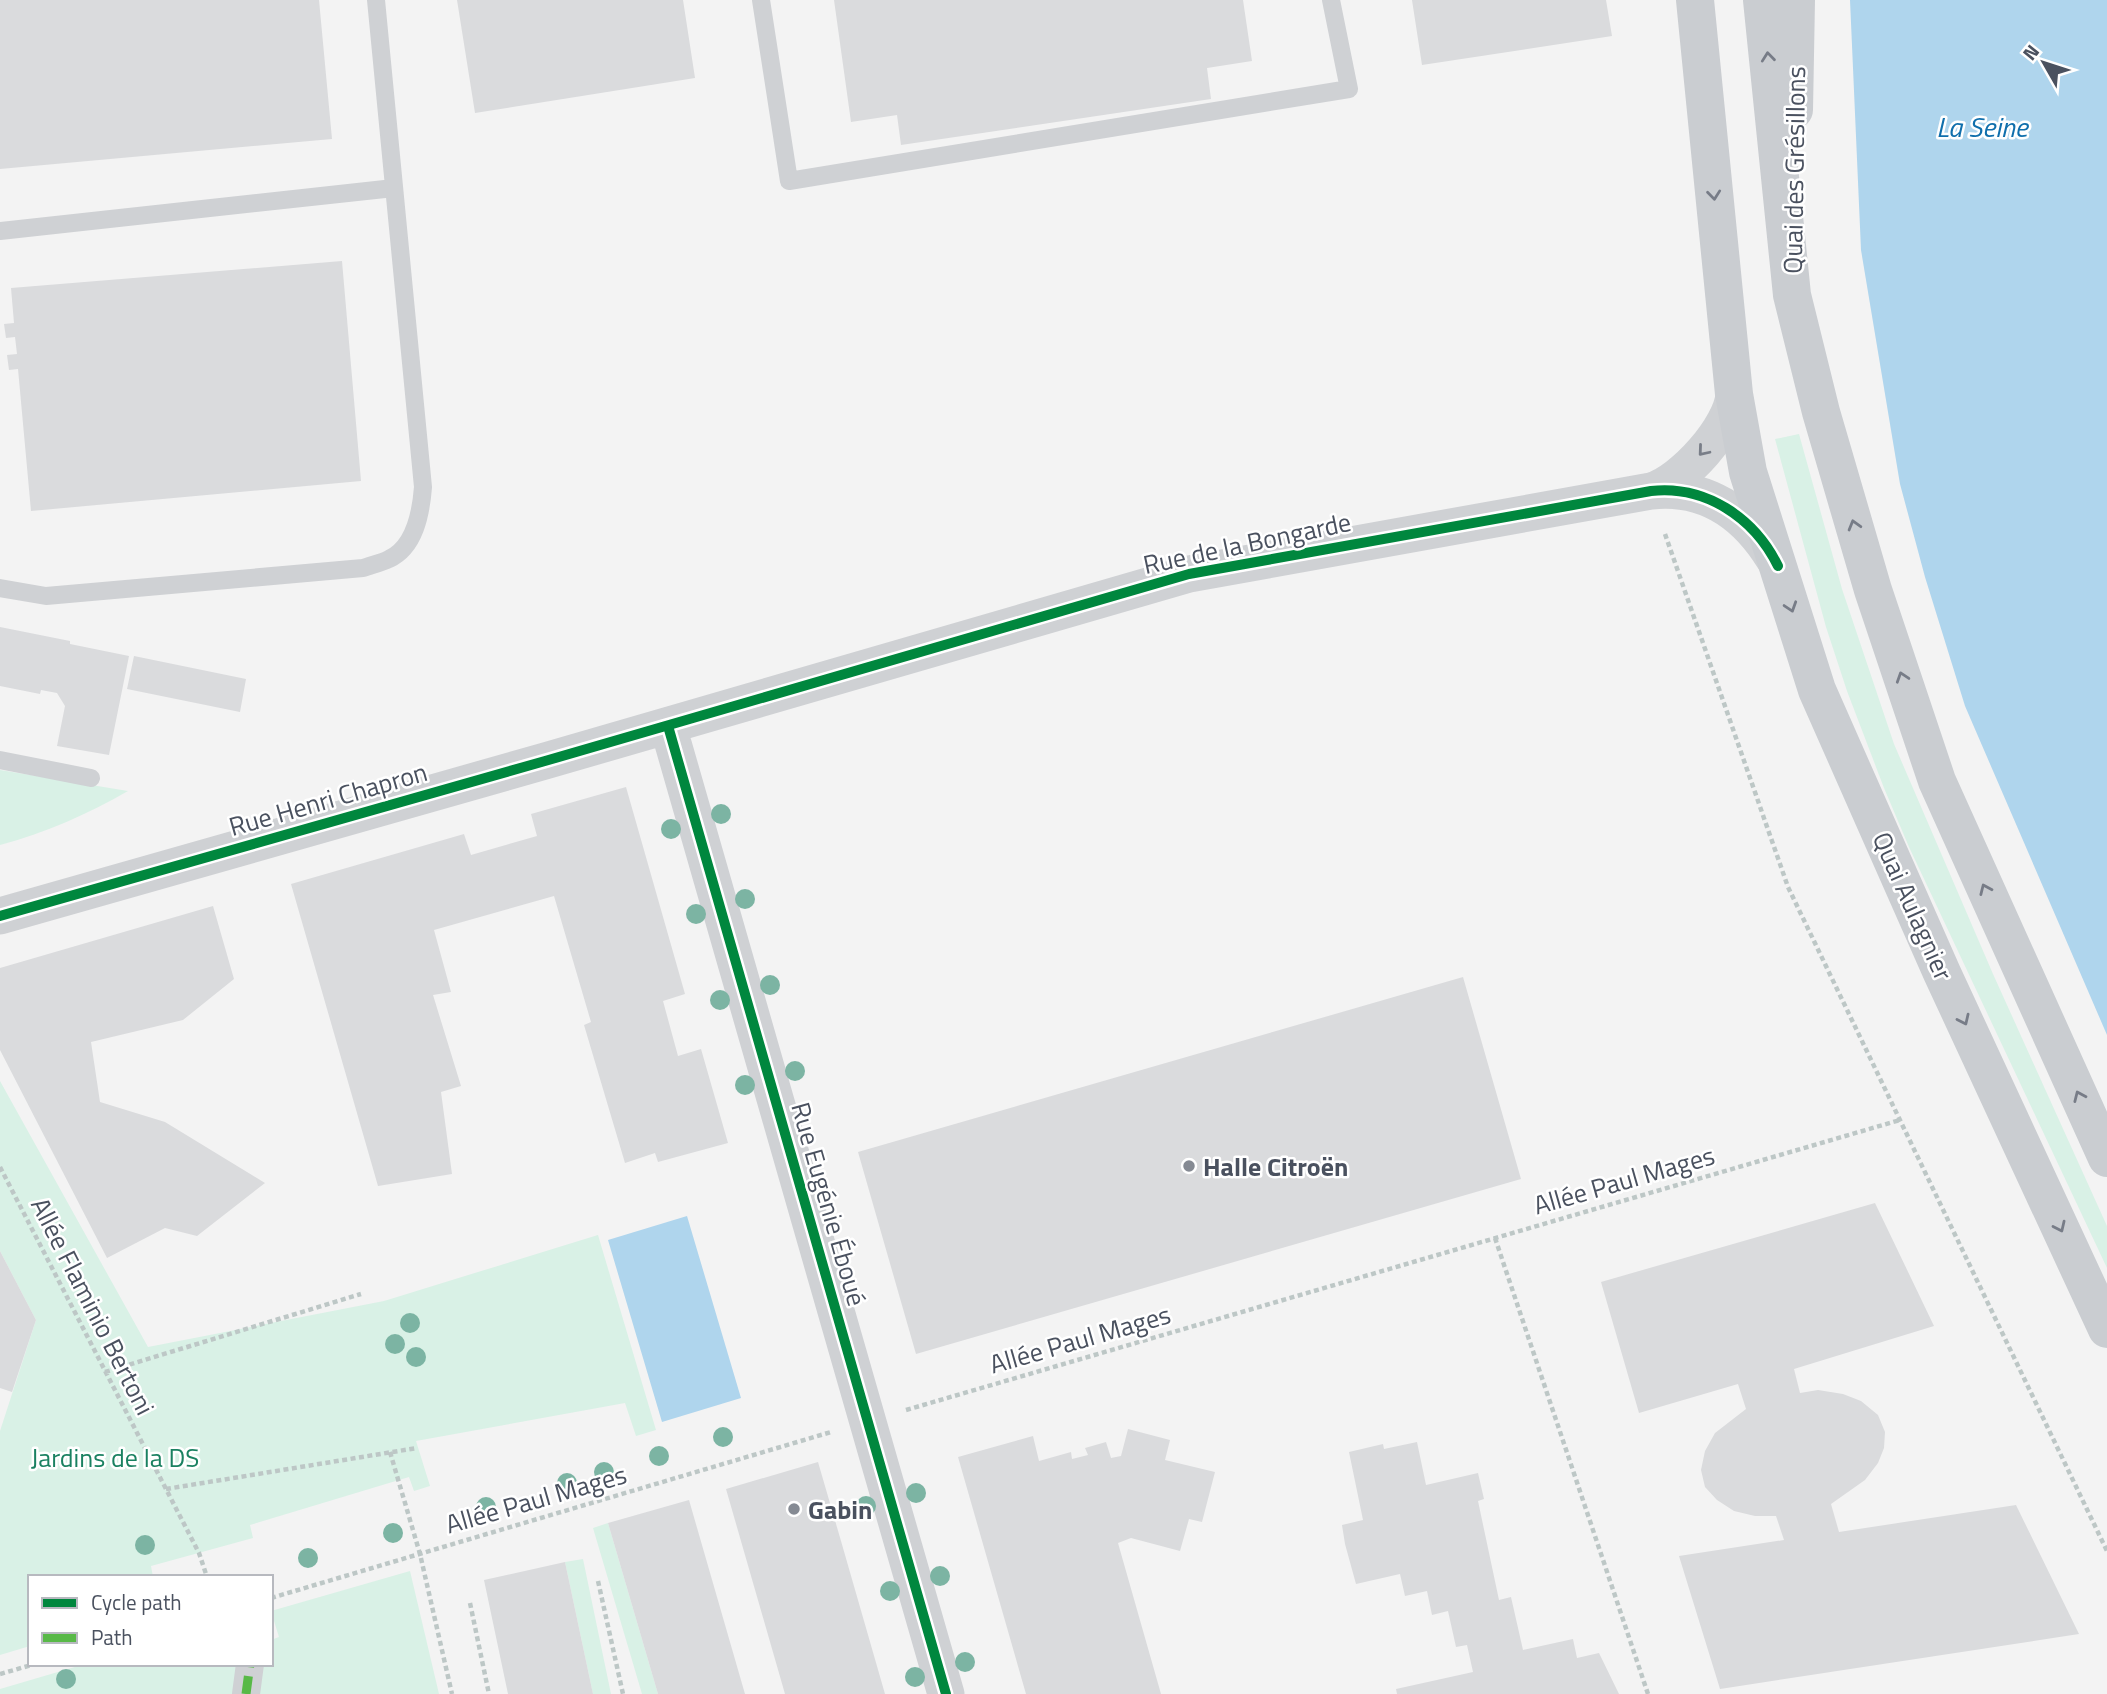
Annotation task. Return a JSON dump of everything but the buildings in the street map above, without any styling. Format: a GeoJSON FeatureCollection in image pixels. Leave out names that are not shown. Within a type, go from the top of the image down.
{"type":"FeatureCollection","features":[{"type":"Feature","properties":{"kind":"main road"},"geometry":{"type":"LineString","coordinates":[[1695,0],[1707,127]]}},
{"type":"Feature","properties":{"kind":"main road"},"geometry":{"type":"LineString","coordinates":[[1707,127],[1711,0]]}},
{"type":"Feature","properties":{"kind":"main road","name":"Quai des Grésillons"},"geometry":{"type":"LineString","coordinates":[[1762,0],[1792,295]]}},
{"type":"Feature","properties":{"kind":"main road","name":"Quai des Grésillons"},"geometry":{"type":"LineString","coordinates":[[1792,295],[1796,0]]}},
{"type":"Feature","properties":{"kind":"main road","name":"Quai Aulagnier"},"geometry":{"type":"LineString","coordinates":[[1707,127],[1734,394],[1748,472],[1817,690],[1942,972],[2107,1329]]}},
{"type":"Feature","properties":{"kind":"main road"},"geometry":{"type":"LineString","coordinates":[[1792,295],[1821,412],[1873,590],[1937,781],[2107,1158]]}},
{"type":"Feature","properties":{"kind":"street","name":"Rue de la Bongarde"},"geometry":{"type":"LineString","coordinates":[[1651,491],[1667,484],[1702,452],[1727,419],[1734,394]]}},
{"type":"Feature","properties":{"kind":"street","name":"Rue de la Bongarde"},"geometry":{"type":"LineString","coordinates":[[668,726],[1189,574],[1651,491],[1679,490],[1706,498],[1731,510],[1762,540],[1778,566]]}},
{"type":"Feature","properties":{"kind":"street","name":"Rue Henri Chapron"},"geometry":{"type":"LineString","coordinates":[[0,916],[668,726]]}},
{"type":"Feature","properties":{"kind":"street","name":"Rue Eugénie Éboué"},"geometry":{"type":"LineString","coordinates":[[668,726],[947,1694]]}},
{"type":"Feature","properties":{"kind":"street"},"geometry":{"type":"LineString","coordinates":[[247,1694],[250,1666]]}},
{"type":"Feature","properties":{"kind":"lane"},"geometry":{"type":"LineString","coordinates":[[0,588],[46,596],[363,568],[392,558],[411,537],[421,512],[423,487],[376,0]]}},
{"type":"Feature","properties":{"kind":"lane"},"geometry":{"type":"LineString","coordinates":[[761,0],[789,181],[1349,89],[1331,0]]}},
{"type":"Feature","properties":{"kind":"lane"},"geometry":{"type":"LineString","coordinates":[[0,231],[394,188]]}},
{"type":"Feature","properties":{"kind":"lane"},"geometry":{"type":"LineString","coordinates":[[0,760],[91,778]]}},
{"type":"Feature","properties":{"kind":"path"},"geometry":{"type":"LineString","coordinates":[[1665,534],[1788,887],[2107,1551]]}},
{"type":"Feature","properties":{"kind":"path"},"geometry":{"type":"LineString","coordinates":[[1495,1238],[1648,1694]]}},
{"type":"Feature","properties":{"kind":"path"},"geometry":{"type":"LineString","coordinates":[[106,1372],[361,1294]]}},
{"type":"Feature","properties":{"kind":"path"},"geometry":{"type":"LineString","coordinates":[[166,1489],[418,1448]]}},
{"type":"Feature","properties":{"kind":"path"},"geometry":{"type":"LineString","coordinates":[[390,1452],[420,1554],[452,1694]]}},
{"type":"Feature","properties":{"kind":"path"},"geometry":{"type":"LineString","coordinates":[[598,1580],[623,1694]]}},
{"type":"Feature","properties":{"kind":"path"},"geometry":{"type":"LineString","coordinates":[[470,1603],[489,1694]]}},
{"type":"Feature","properties":{"kind":"path"},"geometry":{"type":"LineString","coordinates":[[0,1674],[28,1666]]}},
{"type":"Feature","properties":{"kind":"green space"},"geometry":{"type":"Polygon","coordinates":[[[1799,434],[1842,589],[1894,744],[1993,974],[2107,1226],[2107,1268],[1909,847],[1847,691],[1826,627],[1775,439],[1799,434]]]}},
{"type":"Feature","properties":{"kind":"green space"},"geometry":{"type":"Polygon","coordinates":[[[0,770],[128,791],[66,822],[0,845],[0,770]]]}},
{"type":"Feature","properties":{"kind":"green space","name":"Jardins de la DS"},"geometry":{"type":"Polygon","coordinates":[[[0,1081],[148,1347],[384,1301],[598,1235],[656,1430],[636,1436],[625,1403],[416,1441],[430,1486],[414,1491],[409,1477],[250,1525],[253,1538],[151,1566],[153,1575],[28,1575],[28,1647],[0,1655],[0,1431],[36,1320],[0,1251],[0,1081]]]}},
{"type":"Feature","properties":{"kind":"green space"},"geometry":{"type":"Polygon","coordinates":[[[608,1523],[658,1694],[642,1694],[593,1528],[608,1523]]]}},
{"type":"Feature","properties":{"kind":"green space"},"geometry":{"type":"Polygon","coordinates":[[[583,1559],[611,1694],[593,1694],[565,1562],[583,1559]]]}},
{"type":"Feature","properties":{"kind":"green space"},"geometry":{"type":"Polygon","coordinates":[[[410,1571],[439,1694],[255,1694],[258,1666],[273,1666],[273,1639],[279,1637],[273,1610],[410,1571]]]}},
{"type":"Feature","properties":{"kind":"green space"},"geometry":{"type":"Polygon","coordinates":[[[78,1666],[239,1666],[236,1694],[0,1694],[0,1689],[78,1666]]]}},
{"type":"Feature","properties":{"kind":"water","name":"La Seine"},"geometry":{"type":"Polygon","coordinates":[[[1850,0],[2107,0],[2107,1035],[1965,706],[1925,577],[1900,484],[1861,250],[1850,0]]]}},
{"type":"Feature","properties":{"kind":"water"},"geometry":{"type":"Polygon","coordinates":[[[687,1216],[741,1398],[662,1422],[608,1240],[687,1216]]]}},
{"type":"Feature","properties":{"kind":"marked path"},"geometry":{"type":"LineString","coordinates":[[246,1694],[250,1666]]}},
{"type":"Feature","properties":{"kind":"cycle path"},"geometry":{"type":"LineString","coordinates":[[0,916],[1189,574],[1651,491],[1671,490],[1709,499],[1742,519],[1768,548],[1778,566]]}},
{"type":"Feature","properties":{"kind":"cycle path"},"geometry":{"type":"LineString","coordinates":[[668,726],[946,1694]]}},
{"type":"Feature","properties":{"kind":"place","name":"Halle Citroën"},"geometry":{"type":"Point","coordinates":[1189,1166]}},
{"type":"Feature","properties":{"kind":"place","name":"Gabin"},"geometry":{"type":"Point","coordinates":[794,1509]}}]}
